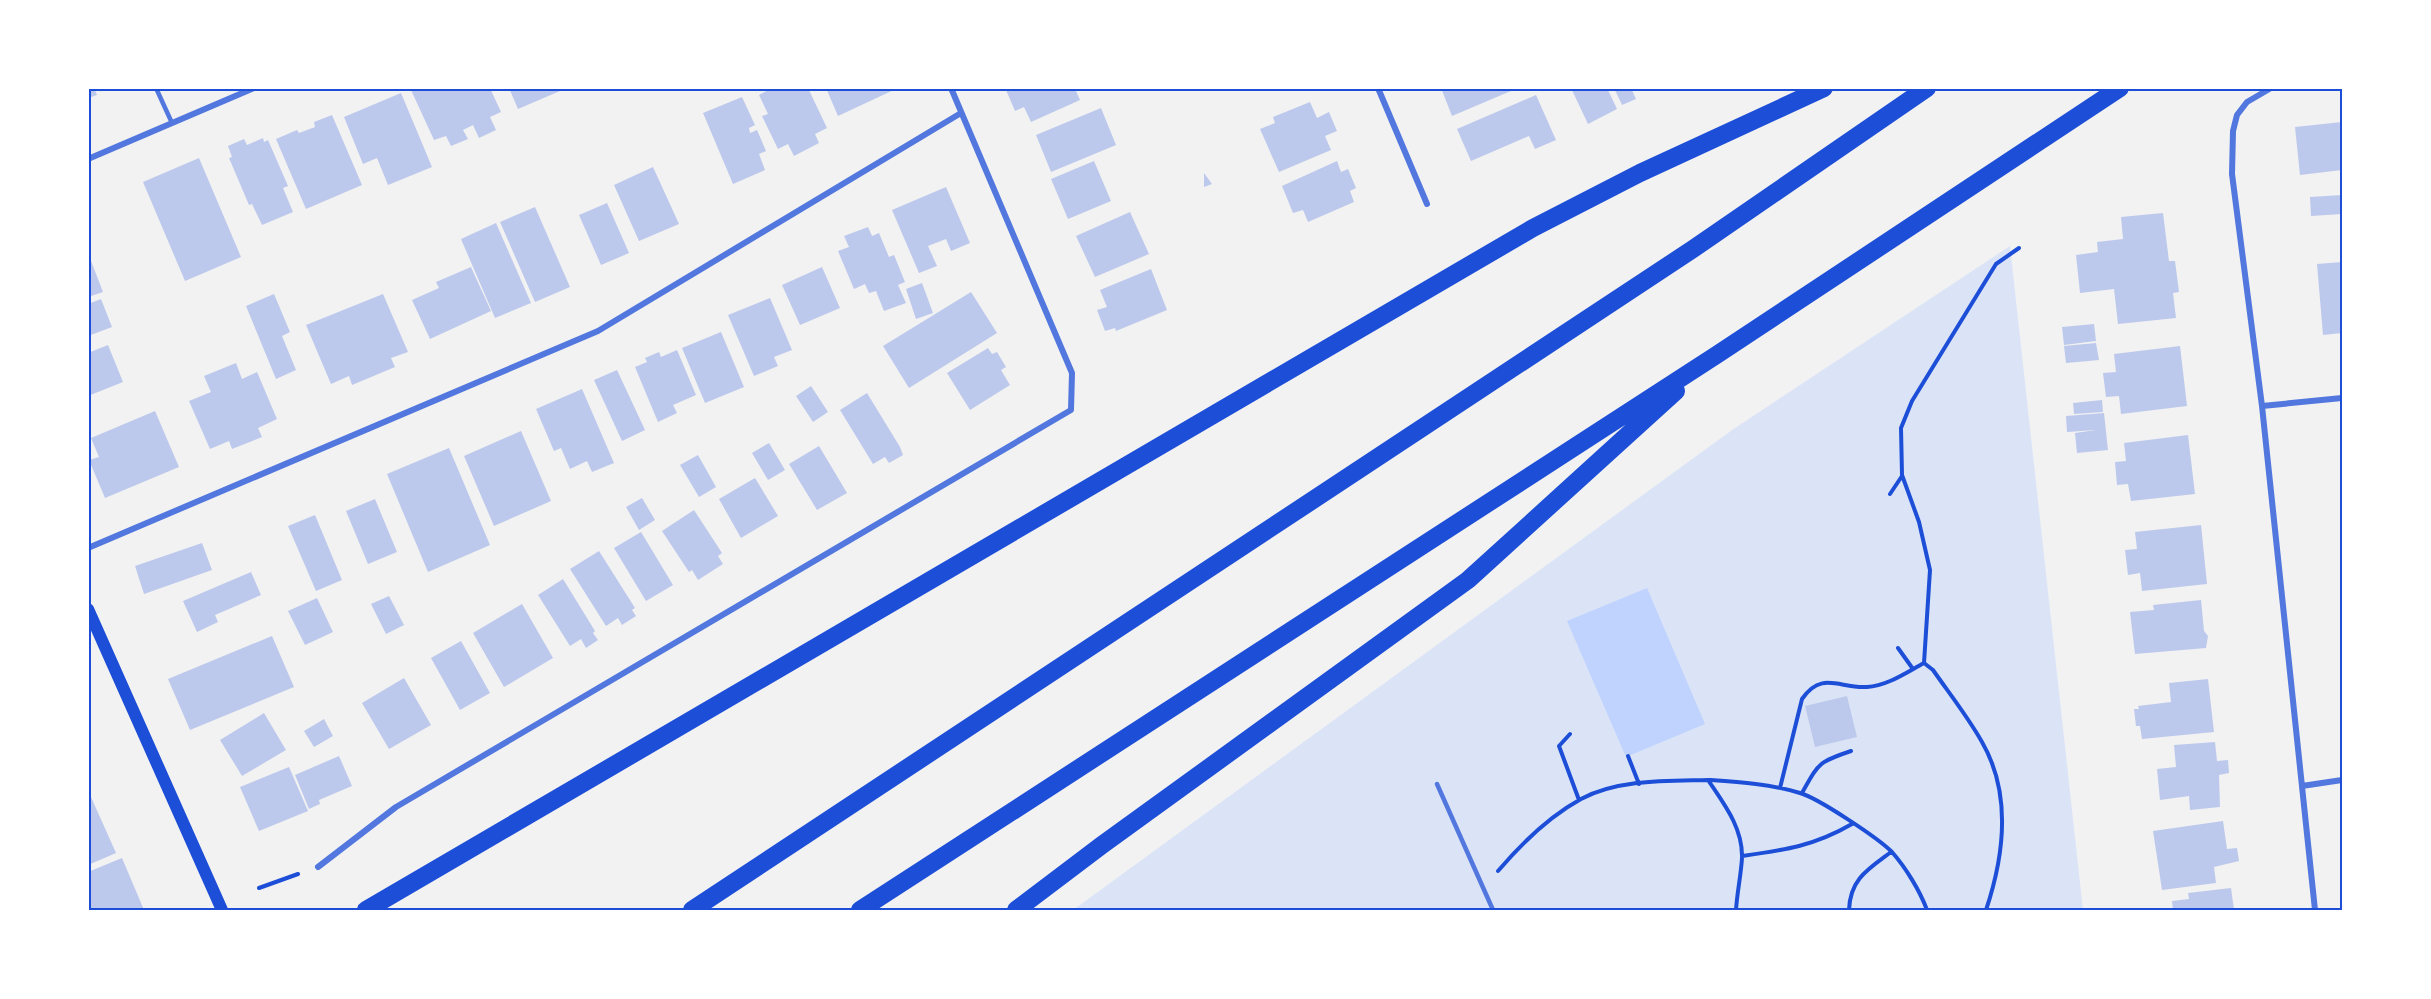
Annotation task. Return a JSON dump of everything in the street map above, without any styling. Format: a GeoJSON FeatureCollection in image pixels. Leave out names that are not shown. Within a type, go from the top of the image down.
{"type":"FeatureCollection","features":[{"type":"Feature","properties":{"kind":"highway"},"geometry":{"type":"LineString","coordinates":[[366,910],[1533,228],[1640,173],[1824,88]]}},
{"type":"Feature","properties":{"kind":"highway"},"geometry":{"type":"LineString","coordinates":[[692,910],[1693,249],[1927,88]]}},
{"type":"Feature","properties":{"kind":"highway"},"geometry":{"type":"LineString","coordinates":[[860,910],[1718,354],[2120,88]]}},
{"type":"Feature","properties":{"kind":"highway"},"geometry":{"type":"LineString","coordinates":[[1016,910],[1111,838],[1468,580],[1718,354]]}},
{"type":"Feature","properties":{"kind":"main road"},"geometry":{"type":"LineString","coordinates":[[88,609],[222,910]]}},
{"type":"Feature","properties":{"kind":"street"},"geometry":{"type":"LineString","coordinates":[[88,159],[254,88]]}},
{"type":"Feature","properties":{"kind":"street"},"geometry":{"type":"LineString","coordinates":[[318,867],[396,807],[1071,410],[1072,373],[951,88]]}},
{"type":"Feature","properties":{"kind":"street"},"geometry":{"type":"LineString","coordinates":[[1378,88],[1427,204]]}},
{"type":"Feature","properties":{"kind":"street"},"geometry":{"type":"LineString","coordinates":[[2271,88],[2247,102],[2237,115],[2233,131],[2232,174],[2262,406],[2315,910]]}},
{"type":"Feature","properties":{"kind":"street"},"geometry":{"type":"LineString","coordinates":[[88,548],[598,331],[961,113]]}},
{"type":"Feature","properties":{"kind":"street"},"geometry":{"type":"LineString","coordinates":[[2262,406],[2343,398]]}},
{"type":"Feature","properties":{"kind":"street"},"geometry":{"type":"LineString","coordinates":[[2302,786],[2343,780]]}},
{"type":"Feature","properties":{"kind":"lane"},"geometry":{"type":"LineString","coordinates":[[156,88],[172,123]]}},
{"type":"Feature","properties":{"kind":"lane"},"geometry":{"type":"LineString","coordinates":[[1437,784],[1493,910]]}},
{"type":"Feature","properties":{"kind":"path"},"geometry":{"type":"LineString","coordinates":[[1924,663],[1930,570],[1919,522],[1902,475],[1901,428],[1912,401],[1996,264],[2019,248]]}},
{"type":"Feature","properties":{"kind":"path"},"geometry":{"type":"LineString","coordinates":[[1890,494],[1902,475]]}},
{"type":"Feature","properties":{"kind":"path"},"geometry":{"type":"LineString","coordinates":[[1898,648],[1913,669]]}},
{"type":"Feature","properties":{"kind":"path"},"geometry":{"type":"LineString","coordinates":[[1780,788],[1802,699],[1806,693],[1828,681],[1866,687],[1887,682],[1924,663]]}},
{"type":"Feature","properties":{"kind":"path"},"geometry":{"type":"LineString","coordinates":[[1924,663],[1933,670],[1983,743],[1999,786],[2002,845],[1986,910]]}},
{"type":"Feature","properties":{"kind":"path"},"geometry":{"type":"LineString","coordinates":[[1570,734],[1559,746],[1579,800]]}},
{"type":"Feature","properties":{"kind":"path"},"geometry":{"type":"LineString","coordinates":[[1802,793],[1817,766],[1824,760],[1851,751]]}},
{"type":"Feature","properties":{"kind":"path"},"geometry":{"type":"LineString","coordinates":[[1628,756],[1639,784]]}},
{"type":"Feature","properties":{"kind":"path"},"geometry":{"type":"LineString","coordinates":[[1708,780],[1731,813],[1737,828],[1742,856],[1736,910]]}},
{"type":"Feature","properties":{"kind":"path"},"geometry":{"type":"LineString","coordinates":[[1482,886],[1549,821],[1579,800],[1619,787],[1708,780],[1780,788],[1802,793],[1824,804],[1891,852],[1921,895],[1927,910]]}},
{"type":"Feature","properties":{"kind":"path"},"geometry":{"type":"LineString","coordinates":[[1742,856],[1796,849],[1825,839],[1852,824]]}},
{"type":"Feature","properties":{"kind":"path"},"geometry":{"type":"LineString","coordinates":[[1849,910],[1851,888],[1867,870],[1891,852]]}},
{"type":"Feature","properties":{"kind":"path"},"geometry":{"type":"LineString","coordinates":[[259,888],[318,867]]}},
{"type":"Feature","properties":{"kind":"shaded area"},"geometry":{"type":"Polygon","coordinates":[[[2010,246],[2083,910],[1073,910],[1732,430],[2010,246]]]}},
{"type":"Feature","properties":{"kind":"water"},"geometry":{"type":"Polygon","coordinates":[[[1647,588],[1705,724],[1626,757],[1567,621],[1647,588]]]}},
{"type":"Feature","properties":{"kind":"building"},"geometry":{"type":"Polygon","coordinates":[[[88,88],[94,88],[97,95],[88,98],[88,88]]]}},
{"type":"Feature","properties":{"kind":"building"},"geometry":{"type":"Polygon","coordinates":[[[490,88],[501,112],[490,117],[496,130],[479,138],[473,125],[463,130],[468,139],[451,146],[446,136],[434,140],[411,90],[490,88]]]}},
{"type":"Feature","properties":{"kind":"building"},"geometry":{"type":"Polygon","coordinates":[[[509,88],[567,88],[518,109],[509,88]]]}},
{"type":"Feature","properties":{"kind":"building"},"geometry":{"type":"Polygon","coordinates":[[[772,88],[808,88],[827,128],[815,134],[819,143],[794,156],[788,144],[778,149],[762,116],[768,114],[759,95],[772,88]]]}},
{"type":"Feature","properties":{"kind":"building"},"geometry":{"type":"Polygon","coordinates":[[[826,88],[898,88],[838,116],[826,88]]]}},
{"type":"Feature","properties":{"kind":"building"},"geometry":{"type":"Polygon","coordinates":[[[1010,88],[1082,89],[1076,91],[1080,100],[1031,122],[1024,107],[1015,111],[1006,90],[1010,88]]]}},
{"type":"Feature","properties":{"kind":"building"},"geometry":{"type":"Polygon","coordinates":[[[1441,88],[1518,88],[1452,116],[1441,88]]]}},
{"type":"Feature","properties":{"kind":"building"},"geometry":{"type":"Polygon","coordinates":[[[1571,88],[1607,88],[1617,109],[1588,124],[1571,88]]]}},
{"type":"Feature","properties":{"kind":"building"},"geometry":{"type":"Polygon","coordinates":[[[1614,88],[1631,88],[1636,99],[1622,105],[1614,88]]]}},
{"type":"Feature","properties":{"kind":"building"},"geometry":{"type":"Polygon","coordinates":[[[401,93],[432,167],[388,185],[377,158],[363,164],[344,117],[401,93]]]}},
{"type":"Feature","properties":{"kind":"building"},"geometry":{"type":"Polygon","coordinates":[[[1536,95],[1556,140],[1535,149],[1529,136],[1471,161],[1457,129],[1536,95]]]}},
{"type":"Feature","properties":{"kind":"building"},"geometry":{"type":"Polygon","coordinates":[[[742,97],[755,125],[749,128],[750,133],[757,130],[766,151],[759,154],[765,170],[733,184],[703,113],[742,97]]]}},
{"type":"Feature","properties":{"kind":"building"},"geometry":{"type":"Polygon","coordinates":[[[1310,102],[1317,118],[1329,112],[1337,131],[1325,136],[1331,150],[1279,172],[1260,129],[1275,123],[1273,117],[1310,102]]]}},
{"type":"Feature","properties":{"kind":"building"},"geometry":{"type":"Polygon","coordinates":[[[1101,108],[1116,145],[1051,172],[1036,135],[1101,108]]]}},
{"type":"Feature","properties":{"kind":"building"},"geometry":{"type":"Polygon","coordinates":[[[332,115],[362,185],[306,209],[276,139],[297,130],[299,133],[315,127],[314,122],[332,115]]]}},
{"type":"Feature","properties":{"kind":"building"},"geometry":{"type":"Polygon","coordinates":[[[2342,122],[2342,170],[2300,175],[2295,127],[2342,122]]]}},
{"type":"Feature","properties":{"kind":"building"},"geometry":{"type":"Polygon","coordinates":[[[263,138],[264,142],[268,140],[288,186],[283,188],[293,212],[262,225],[252,204],[249,205],[229,158],[232,157],[228,146],[244,139],[247,145],[263,138]]]}},
{"type":"Feature","properties":{"kind":"building"},"geometry":{"type":"Polygon","coordinates":[[[199,158],[241,257],[185,281],[143,182],[199,158]]]}},
{"type":"Feature","properties":{"kind":"building"},"geometry":{"type":"Polygon","coordinates":[[[1094,161],[1111,201],[1068,219],[1051,179],[1094,161]]]}},
{"type":"Feature","properties":{"kind":"building"},"geometry":{"type":"Polygon","coordinates":[[[1337,161],[1341,172],[1348,169],[1356,188],[1350,191],[1354,202],[1308,222],[1303,210],[1293,213],[1282,186],[1337,161]]]}},
{"type":"Feature","properties":{"kind":"building"},"geometry":{"type":"Polygon","coordinates":[[[653,167],[679,224],[639,241],[614,185],[653,167]]]}},
{"type":"Feature","properties":{"kind":"building"},"geometry":{"type":"Polygon","coordinates":[[[1204,173],[1212,184],[1204,187],[1204,173]]]}},
{"type":"Feature","properties":{"kind":"building"},"geometry":{"type":"Polygon","coordinates":[[[946,187],[970,243],[951,251],[946,239],[928,246],[937,266],[919,273],[892,210],[946,187]]]}},
{"type":"Feature","properties":{"kind":"building"},"geometry":{"type":"Polygon","coordinates":[[[2342,195],[2342,214],[2311,216],[2310,197],[2342,195]]]}},
{"type":"Feature","properties":{"kind":"building"},"geometry":{"type":"Polygon","coordinates":[[[607,203],[629,253],[601,265],[579,215],[607,203]]]}},
{"type":"Feature","properties":{"kind":"building"},"geometry":{"type":"Polygon","coordinates":[[[535,207],[570,287],[535,302],[500,222],[535,207]]]}},
{"type":"Feature","properties":{"kind":"building"},"geometry":{"type":"Polygon","coordinates":[[[1130,212],[1149,254],[1095,277],[1076,236],[1130,212]]]}},
{"type":"Feature","properties":{"kind":"building"},"geometry":{"type":"Polygon","coordinates":[[[2163,213],[2169,261],[2175,261],[2179,292],[2173,293],[2176,318],[2118,324],[2114,289],[2080,293],[2076,255],[2098,252],[2097,242],[2123,239],[2121,217],[2163,213]]]}},
{"type":"Feature","properties":{"kind":"building"},"geometry":{"type":"Polygon","coordinates":[[[496,223],[531,303],[495,318],[461,239],[496,223]]]}},
{"type":"Feature","properties":{"kind":"building"},"geometry":{"type":"Polygon","coordinates":[[[868,227],[872,236],[879,233],[889,257],[894,255],[905,282],[898,285],[906,303],[884,311],[876,291],[869,293],[865,284],[854,289],[838,251],[849,247],[844,236],[868,227]]]}},
{"type":"Feature","properties":{"kind":"building"},"geometry":{"type":"Polygon","coordinates":[[[88,253],[103,292],[88,297],[88,253]]]}},
{"type":"Feature","properties":{"kind":"building"},"geometry":{"type":"Polygon","coordinates":[[[2342,262],[2342,333],[2323,335],[2317,264],[2342,262]]]}},
{"type":"Feature","properties":{"kind":"building"},"geometry":{"type":"Polygon","coordinates":[[[471,267],[491,311],[430,339],[412,300],[439,288],[436,282],[471,267]]]}},
{"type":"Feature","properties":{"kind":"building"},"geometry":{"type":"Polygon","coordinates":[[[822,267],[840,308],[800,325],[782,285],[822,267]]]}},
{"type":"Feature","properties":{"kind":"building"},"geometry":{"type":"Polygon","coordinates":[[[1151,269],[1167,310],[1116,331],[1115,328],[1105,331],[1097,310],[1107,307],[1100,290],[1151,269]]]}},
{"type":"Feature","properties":{"kind":"building"},"geometry":{"type":"Polygon","coordinates":[[[922,283],[933,313],[916,319],[906,289],[922,283]]]}},
{"type":"Feature","properties":{"kind":"building"},"geometry":{"type":"Polygon","coordinates":[[[971,292],[997,333],[909,388],[883,346],[971,292]]]}},
{"type":"Feature","properties":{"kind":"building"},"geometry":{"type":"Polygon","coordinates":[[[274,294],[290,332],[282,336],[296,370],[276,379],[246,306],[274,294]]]}},
{"type":"Feature","properties":{"kind":"building"},"geometry":{"type":"Polygon","coordinates":[[[383,294],[408,352],[391,358],[395,367],[352,385],[349,376],[331,384],[306,325],[383,294]]]}},
{"type":"Feature","properties":{"kind":"building"},"geometry":{"type":"Polygon","coordinates":[[[770,298],[792,350],[774,357],[778,366],[754,376],[728,315],[770,298]]]}},
{"type":"Feature","properties":{"kind":"building"},"geometry":{"type":"Polygon","coordinates":[[[101,299],[112,327],[88,336],[88,304],[101,299]]]}},
{"type":"Feature","properties":{"kind":"building"},"geometry":{"type":"Polygon","coordinates":[[[2094,324],[2096,341],[2064,345],[2062,327],[2094,324]]]}},
{"type":"Feature","properties":{"kind":"building"},"geometry":{"type":"Polygon","coordinates":[[[721,332],[744,387],[705,403],[682,348],[721,332]]]}},
{"type":"Feature","properties":{"kind":"building"},"geometry":{"type":"Polygon","coordinates":[[[2096,343],[2099,360],[2066,363],[2064,346],[2096,343]]]}},
{"type":"Feature","properties":{"kind":"building"},"geometry":{"type":"Polygon","coordinates":[[[108,345],[123,382],[88,396],[88,353],[108,345]]]}},
{"type":"Feature","properties":{"kind":"building"},"geometry":{"type":"Polygon","coordinates":[[[2180,346],[2187,406],[2121,414],[2119,396],[2106,397],[2103,373],[2116,372],[2114,354],[2180,346]]]}},
{"type":"Feature","properties":{"kind":"building"},"geometry":{"type":"Polygon","coordinates":[[[988,348],[992,354],[997,352],[1006,367],[1001,370],[1010,385],[970,410],[947,373],[988,348]]]}},
{"type":"Feature","properties":{"kind":"building"},"geometry":{"type":"Polygon","coordinates":[[[677,350],[696,395],[673,405],[677,413],[658,422],[635,367],[647,362],[645,358],[659,352],[661,357],[677,350]]]}},
{"type":"Feature","properties":{"kind":"building"},"geometry":{"type":"Polygon","coordinates":[[[236,363],[242,379],[257,372],[277,419],[258,428],[262,437],[232,449],[229,441],[210,449],[189,401],[211,392],[204,376],[236,363]]]}},
{"type":"Feature","properties":{"kind":"building"},"geometry":{"type":"Polygon","coordinates":[[[617,370],[645,430],[622,441],[594,380],[617,370]]]}},
{"type":"Feature","properties":{"kind":"building"},"geometry":{"type":"Polygon","coordinates":[[[811,386],[828,412],[813,422],[796,396],[811,386]]]}},
{"type":"Feature","properties":{"kind":"building"},"geometry":{"type":"Polygon","coordinates":[[[582,389],[614,463],[592,472],[587,461],[570,469],[561,448],[554,451],[536,409],[582,389]]]}},
{"type":"Feature","properties":{"kind":"building"},"geometry":{"type":"Polygon","coordinates":[[[867,393],[903,455],[889,463],[885,457],[873,464],[840,410],[867,393]]]}},
{"type":"Feature","properties":{"kind":"building"},"geometry":{"type":"Polygon","coordinates":[[[2102,400],[2103,412],[2074,414],[2073,403],[2102,400]]]}},
{"type":"Feature","properties":{"kind":"building"},"geometry":{"type":"Polygon","coordinates":[[[155,411],[179,467],[105,498],[89,460],[99,457],[91,438],[155,411]]]}},
{"type":"Feature","properties":{"kind":"building"},"geometry":{"type":"Polygon","coordinates":[[[2104,413],[2108,450],[2077,453],[2075,433],[2096,430],[2067,432],[2066,416],[2104,413]]]}},
{"type":"Feature","properties":{"kind":"building"},"geometry":{"type":"Polygon","coordinates":[[[521,431],[551,501],[494,526],[464,456],[521,431]]]}},
{"type":"Feature","properties":{"kind":"building"},"geometry":{"type":"Polygon","coordinates":[[[2188,435],[2195,494],[2131,501],[2128,484],[2117,485],[2115,462],[2126,461],[2124,443],[2188,435]]]}},
{"type":"Feature","properties":{"kind":"building"},"geometry":{"type":"Polygon","coordinates":[[[769,443],[785,470],[768,480],[752,453],[769,443]]]}},
{"type":"Feature","properties":{"kind":"building"},"geometry":{"type":"Polygon","coordinates":[[[819,446],[847,493],[817,510],[789,464],[819,446]]]}},
{"type":"Feature","properties":{"kind":"building"},"geometry":{"type":"Polygon","coordinates":[[[449,448],[490,545],[428,572],[387,474],[449,448]]]}},
{"type":"Feature","properties":{"kind":"building"},"geometry":{"type":"Polygon","coordinates":[[[698,455],[716,487],[699,497],[680,465],[698,455]]]}},
{"type":"Feature","properties":{"kind":"building"},"geometry":{"type":"Polygon","coordinates":[[[755,478],[778,516],[741,538],[719,499],[755,478]]]}},
{"type":"Feature","properties":{"kind":"building"},"geometry":{"type":"Polygon","coordinates":[[[642,498],[655,520],[639,530],[626,507],[642,498]]]}},
{"type":"Feature","properties":{"kind":"building"},"geometry":{"type":"Polygon","coordinates":[[[375,499],[397,552],[368,564],[346,511],[375,499]]]}},
{"type":"Feature","properties":{"kind":"building"},"geometry":{"type":"Polygon","coordinates":[[[694,510],[722,553],[718,556],[723,564],[698,580],[692,570],[689,572],[662,531],[694,510]]]}},
{"type":"Feature","properties":{"kind":"building"},"geometry":{"type":"Polygon","coordinates":[[[315,515],[342,580],[316,591],[288,526],[315,515]]]}},
{"type":"Feature","properties":{"kind":"building"},"geometry":{"type":"Polygon","coordinates":[[[2201,525],[2207,584],[2142,591],[2140,573],[2128,575],[2125,550],[2137,549],[2135,532],[2201,525]]]}},
{"type":"Feature","properties":{"kind":"building"},"geometry":{"type":"Polygon","coordinates":[[[641,532],[673,585],[646,601],[614,548],[641,532]]]}},
{"type":"Feature","properties":{"kind":"building"},"geometry":{"type":"Polygon","coordinates":[[[202,543],[212,570],[144,594],[135,566],[202,543]]]}},
{"type":"Feature","properties":{"kind":"building"},"geometry":{"type":"Polygon","coordinates":[[[599,551],[635,608],[632,610],[636,616],[622,625],[618,618],[606,626],[570,569],[599,551]]]}},
{"type":"Feature","properties":{"kind":"building"},"geometry":{"type":"Polygon","coordinates":[[[251,572],[261,595],[215,615],[218,622],[197,632],[183,601],[251,572]]]}},
{"type":"Feature","properties":{"kind":"building"},"geometry":{"type":"Polygon","coordinates":[[[563,579],[595,631],[593,633],[598,640],[586,648],[581,639],[570,646],[538,595],[563,579]]]}},
{"type":"Feature","properties":{"kind":"building"},"geometry":{"type":"Polygon","coordinates":[[[389,596],[404,625],[386,634],[371,604],[389,596]]]}},
{"type":"Feature","properties":{"kind":"building"},"geometry":{"type":"Polygon","coordinates":[[[317,598],[333,632],[305,645],[288,611],[317,598]]]}},
{"type":"Feature","properties":{"kind":"building"},"geometry":{"type":"Polygon","coordinates":[[[2201,600],[2204,631],[2208,636],[2206,648],[2135,654],[2130,612],[2154,610],[2153,605],[2201,600]]]}},
{"type":"Feature","properties":{"kind":"building"},"geometry":{"type":"Polygon","coordinates":[[[522,604],[553,658],[504,687],[473,633],[522,604]]]}},
{"type":"Feature","properties":{"kind":"building"},"geometry":{"type":"Polygon","coordinates":[[[272,636],[294,687],[190,730],[168,679],[272,636]]]}},
{"type":"Feature","properties":{"kind":"building"},"geometry":{"type":"Polygon","coordinates":[[[461,641],[490,693],[460,710],[431,658],[461,641]]]}},
{"type":"Feature","properties":{"kind":"building"},"geometry":{"type":"Polygon","coordinates":[[[404,678],[431,725],[389,749],[362,703],[404,678]]]}},
{"type":"Feature","properties":{"kind":"building"},"geometry":{"type":"Polygon","coordinates":[[[2208,679],[2214,732],[2142,739],[2140,726],[2136,726],[2134,709],[2139,709],[2138,706],[2171,702],[2169,683],[2208,679]]]}},
{"type":"Feature","properties":{"kind":"building"},"geometry":{"type":"Polygon","coordinates":[[[1847,696],[1857,737],[1815,747],[1805,706],[1847,696]]]}},
{"type":"Feature","properties":{"kind":"building"},"geometry":{"type":"Polygon","coordinates":[[[264,713],[286,750],[242,776],[220,740],[264,713]]]}},
{"type":"Feature","properties":{"kind":"building"},"geometry":{"type":"Polygon","coordinates":[[[324,719],[333,736],[314,747],[304,731],[324,719]]]}},
{"type":"Feature","properties":{"kind":"building"},"geometry":{"type":"Polygon","coordinates":[[[2215,742],[2217,761],[2228,760],[2229,773],[2219,775],[2220,807],[2190,810],[2189,796],[2160,800],[2157,769],[2176,767],[2174,745],[2215,742]]]}},
{"type":"Feature","properties":{"kind":"building"},"geometry":{"type":"Polygon","coordinates":[[[339,756],[352,786],[319,800],[320,804],[309,809],[295,775],[339,756]]]}},
{"type":"Feature","properties":{"kind":"building"},"geometry":{"type":"Polygon","coordinates":[[[289,767],[308,811],[259,831],[240,787],[289,767]]]}},
{"type":"Feature","properties":{"kind":"building"},"geometry":{"type":"Polygon","coordinates":[[[91,797],[116,853],[88,865],[88,798],[91,797]]]}},
{"type":"Feature","properties":{"kind":"building"},"geometry":{"type":"Polygon","coordinates":[[[2223,821],[2227,849],[2237,848],[2239,861],[2214,867],[2216,883],[2162,890],[2153,831],[2223,821]]]}},
{"type":"Feature","properties":{"kind":"building"},"geometry":{"type":"Polygon","coordinates":[[[122,858],[144,910],[88,910],[88,872],[122,858]]]}},
{"type":"Feature","properties":{"kind":"building"},"geometry":{"type":"Polygon","coordinates":[[[2231,888],[2234,910],[2173,910],[2172,901],[2189,899],[2188,893],[2231,888]]]}}]}
